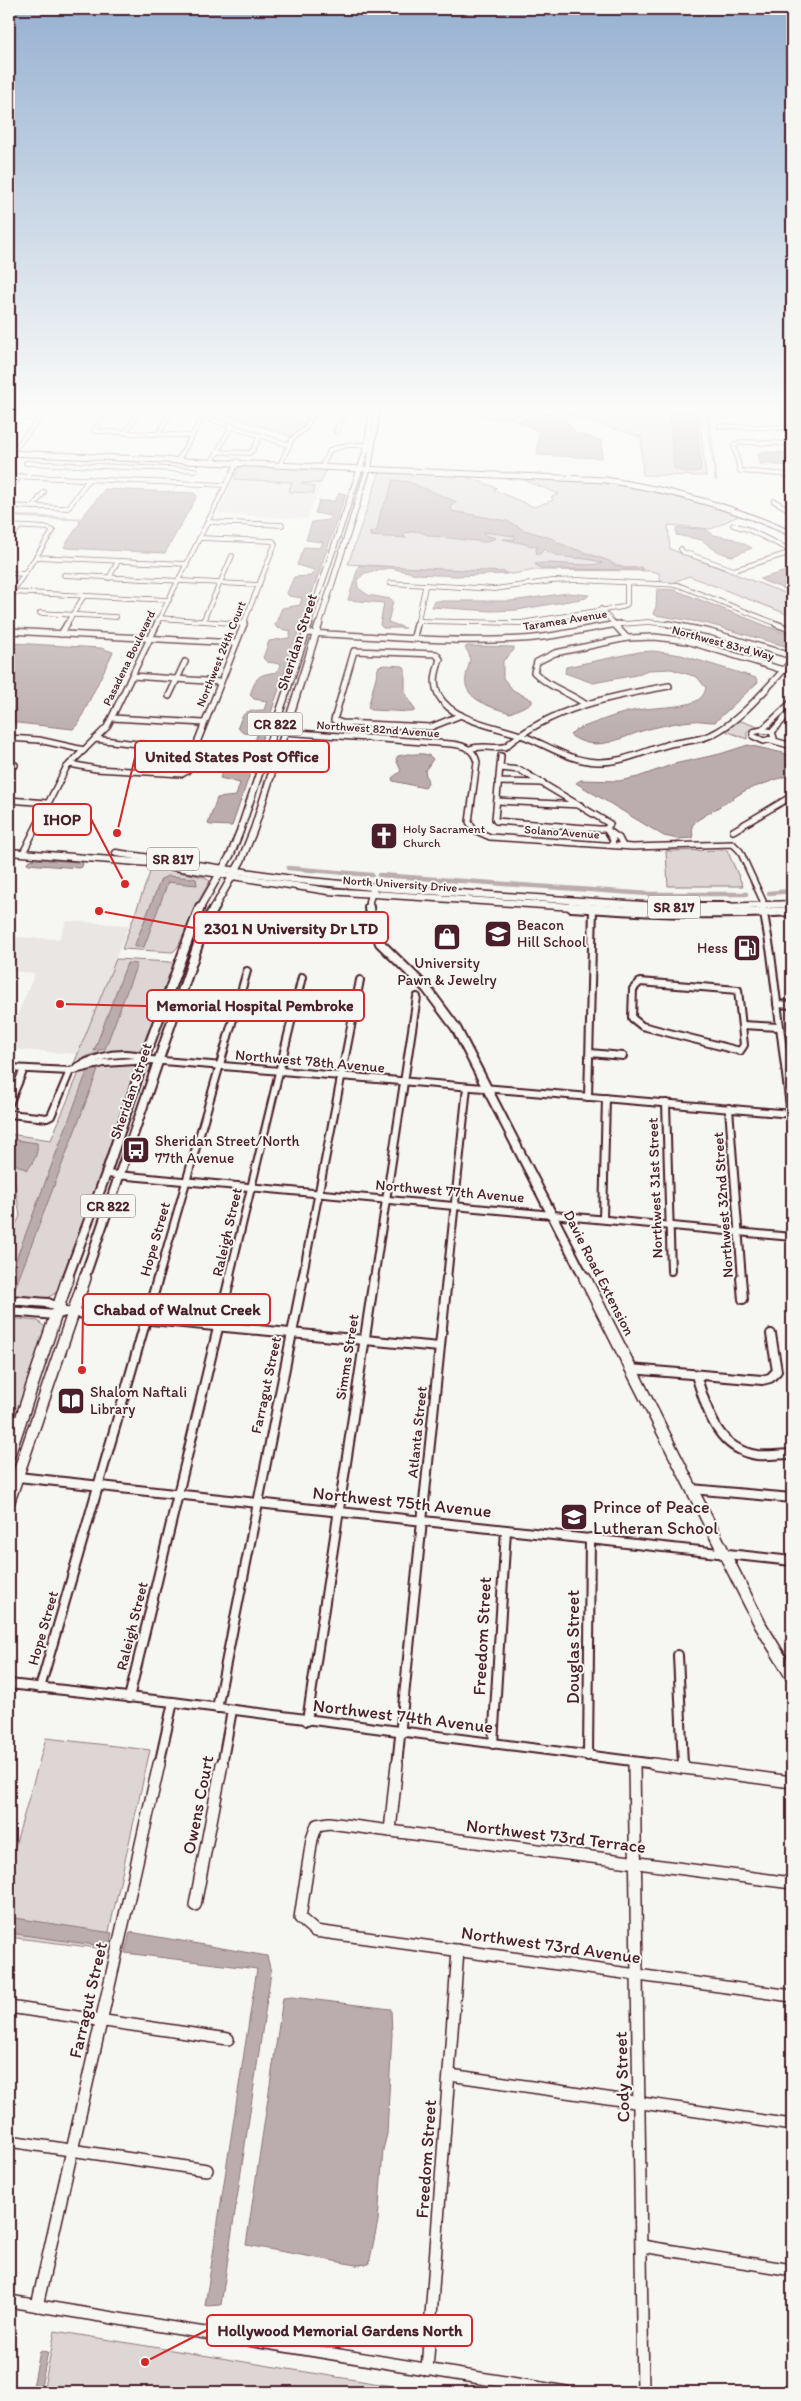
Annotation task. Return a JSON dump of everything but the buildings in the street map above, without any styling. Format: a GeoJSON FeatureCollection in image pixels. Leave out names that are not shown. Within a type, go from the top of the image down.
{"type":"FeatureCollection","features":[{"type":"Feature","properties":{"kind":"main road","name":"Sheridan Street"},"geometry":{"type":"LineString","coordinates":[[9,1455],[63,1311],[118,1175],[149,1060],[197,913],[240,833],[344,520]]}},
{"type":"Feature","properties":{"kind":"main road","name":"Sheridan Street"},"geometry":{"type":"LineString","coordinates":[[9,1501],[13,1476],[106,1174],[149,1060],[205,924],[236,869],[254,829],[351,520]]}},
{"type":"Feature","properties":{"kind":"main road"},"geometry":{"type":"LineString","coordinates":[[760,520],[792,534]]}},
{"type":"Feature","properties":{"kind":"main road"},"geometry":{"type":"LineString","coordinates":[[773,520],[792,528]]}},
{"type":"Feature","properties":{"kind":"main road","name":"North University Drive"},"geometry":{"type":"LineString","coordinates":[[9,847],[24,851],[150,863],[309,889],[372,890],[666,907],[792,911]]}},
{"type":"Feature","properties":{"kind":"main road","name":"North University Drive"},"geometry":{"type":"LineString","coordinates":[[9,852],[153,856],[372,890],[511,903],[683,915],[763,910],[792,904]]}},
{"type":"Feature","properties":{"kind":"main road","name":"Davie Road Extension"},"geometry":{"type":"LineString","coordinates":[[372,890],[370,916],[380,943],[427,988],[443,1008],[488,1088],[690,1489],[761,1626],[792,1678]]}},
{"type":"Feature","properties":{"kind":"main road"},"geometry":{"type":"LineString","coordinates":[[511,903],[530,902],[576,905],[586,902]]}},
{"type":"Feature","properties":{"kind":"street"},"geometry":{"type":"LineString","coordinates":[[208,522],[282,525]]}},
{"type":"Feature","properties":{"kind":"street","name":"Pasadena Boulevard"},"geometry":{"type":"LineString","coordinates":[[24,851],[47,802],[70,764],[95,739],[112,718],[159,618],[208,522]]}},
{"type":"Feature","properties":{"kind":"street"},"geometry":{"type":"LineString","coordinates":[[734,525],[747,529],[792,552]]}},
{"type":"Feature","properties":{"kind":"street"},"geometry":{"type":"LineString","coordinates":[[9,526],[52,529],[53,531],[9,597]]}},
{"type":"Feature","properties":{"kind":"street"},"geometry":{"type":"LineString","coordinates":[[9,541],[19,527]]}},
{"type":"Feature","properties":{"kind":"street","name":"Northwest 24th Court"},"geometry":{"type":"LineString","coordinates":[[70,764],[112,770],[186,773],[190,770],[204,723],[275,544],[274,542],[200,538]]}},
{"type":"Feature","properties":{"kind":"street"},"geometry":{"type":"LineString","coordinates":[[681,549],[683,552],[734,570],[792,552]]}},
{"type":"Feature","properties":{"kind":"street"},"geometry":{"type":"LineString","coordinates":[[203,621],[232,556]]}},
{"type":"Feature","properties":{"kind":"street"},"geometry":{"type":"LineString","coordinates":[[36,557],[187,564]]}},
{"type":"Feature","properties":{"kind":"street"},"geometry":{"type":"LineString","coordinates":[[109,578],[118,561]]}},
{"type":"Feature","properties":{"kind":"street"},"geometry":{"type":"LineString","coordinates":[[9,573],[24,574]]}},
{"type":"Feature","properties":{"kind":"street"},"geometry":{"type":"LineString","coordinates":[[64,575],[259,585]]}},
{"type":"Feature","properties":{"kind":"street"},"geometry":{"type":"LineString","coordinates":[[390,583],[425,587],[495,589],[559,580],[680,586],[792,630]]}},
{"type":"Feature","properties":{"kind":"street"},"geometry":{"type":"LineString","coordinates":[[418,621],[520,623],[626,606],[627,582]]}},
{"type":"Feature","properties":{"kind":"street"},"geometry":{"type":"LineString","coordinates":[[416,652],[418,621],[425,587]]}},
{"type":"Feature","properties":{"kind":"street"},"geometry":{"type":"LineString","coordinates":[[11,592],[169,600]]}},
{"type":"Feature","properties":{"kind":"street"},"geometry":{"type":"LineString","coordinates":[[61,634],[84,596]]}},
{"type":"Feature","properties":{"kind":"street"},"geometry":{"type":"LineString","coordinates":[[598,610],[624,639]]}},
{"type":"Feature","properties":{"kind":"street"},"geometry":{"type":"LineString","coordinates":[[40,612],[116,617]]}},
{"type":"Feature","properties":{"kind":"street"},"geometry":{"type":"LineString","coordinates":[[159,618],[244,624]]}},
{"type":"Feature","properties":{"kind":"street","name":"Taramea Avenue"},"geometry":{"type":"LineString","coordinates":[[316,632],[490,641],[524,640],[562,635],[611,624],[654,622],[689,626],[792,655]]}},
{"type":"Feature","properties":{"kind":"street"},"geometry":{"type":"LineString","coordinates":[[9,631],[236,643]]}},
{"type":"Feature","properties":{"kind":"street","name":"Taramea Avenue"},"geometry":{"type":"LineString","coordinates":[[307,631],[416,637]]}},
{"type":"Feature","properties":{"kind":"street","name":"Northwest 83rd Way"},"geometry":{"type":"LineString","coordinates":[[585,704],[540,681],[534,669],[540,659],[555,653],[624,639],[655,637],[687,641],[783,670]]}},
{"type":"Feature","properties":{"kind":"street"},"geometry":{"type":"LineString","coordinates":[[461,715],[431,727],[334,721],[354,651],[439,654],[436,688],[444,702],[461,715],[522,735],[567,757],[595,762],[622,760],[660,746],[702,738],[716,733],[792,661]]}},
{"type":"Feature","properties":{"kind":"street"},"geometry":{"type":"LineString","coordinates":[[169,696],[185,662]]}},
{"type":"Feature","properties":{"kind":"street"},"geometry":{"type":"LineString","coordinates":[[132,676],[220,682]]}},
{"type":"Feature","properties":{"kind":"street"},"geometry":{"type":"LineString","coordinates":[[522,735],[550,718],[585,704],[669,686]]}},
{"type":"Feature","properties":{"kind":"street"},"geometry":{"type":"LineString","coordinates":[[792,702],[762,730],[753,732],[753,736],[760,740],[772,736],[792,710]]}},
{"type":"Feature","properties":{"kind":"street"},"geometry":{"type":"LineString","coordinates":[[112,718],[204,723]]}},
{"type":"Feature","properties":{"kind":"street"},"geometry":{"type":"LineString","coordinates":[[762,730],[792,745]]}},
{"type":"Feature","properties":{"kind":"street","name":"Northwest 82nd Avenue"},"geometry":{"type":"LineString","coordinates":[[284,732],[451,744],[470,749],[479,745],[496,749],[505,747],[522,735]]}},
{"type":"Feature","properties":{"kind":"street"},"geometry":{"type":"LineString","coordinates":[[9,738],[39,740],[84,750]]}},
{"type":"Feature","properties":{"kind":"street"},"geometry":{"type":"LineString","coordinates":[[95,739],[146,745]]}},
{"type":"Feature","properties":{"kind":"street","name":"Solano Avenue"},"geometry":{"type":"LineString","coordinates":[[470,749],[475,754],[477,762],[469,820],[474,830],[490,837],[623,846],[724,843],[735,846],[763,910],[792,1123]]}},
{"type":"Feature","properties":{"kind":"street"},"geometry":{"type":"LineString","coordinates":[[501,756],[495,819],[498,822],[606,829],[623,846]]}},
{"type":"Feature","properties":{"kind":"street"},"geometry":{"type":"LineString","coordinates":[[9,765],[15,765]]}},
{"type":"Feature","properties":{"kind":"street"},"geometry":{"type":"LineString","coordinates":[[500,768],[518,769],[610,824],[606,829]]}},
{"type":"Feature","properties":{"kind":"street"},"geometry":{"type":"LineString","coordinates":[[498,782],[542,783]]}},
{"type":"Feature","properties":{"kind":"street"},"geometry":{"type":"LineString","coordinates":[[733,831],[744,827],[762,812],[792,796]]}},
{"type":"Feature","properties":{"kind":"street"},"geometry":{"type":"LineString","coordinates":[[9,800],[47,802]]}},
{"type":"Feature","properties":{"kind":"street"},"geometry":{"type":"LineString","coordinates":[[496,801],[580,805]]}},
{"type":"Feature","properties":{"kind":"street"},"geometry":{"type":"LineString","coordinates":[[612,845],[614,837]]}},
{"type":"Feature","properties":{"kind":"street"},"geometry":{"type":"LineString","coordinates":[[588,1097],[593,909],[610,906],[655,909],[666,907]]}},
{"type":"Feature","properties":{"kind":"street","name":"Hope Street"},"geometry":{"type":"LineString","coordinates":[[40,1688],[247,971]]}},
{"type":"Feature","properties":{"kind":"street","name":"Raleigh Street"},"geometry":{"type":"LineString","coordinates":[[129,1698],[302,977]]}},
{"type":"Feature","properties":{"kind":"street","name":"Farragut Street"},"geometry":{"type":"LineString","coordinates":[[217,1708],[360,980]]}},
{"type":"Feature","properties":{"kind":"street"},"geometry":{"type":"LineString","coordinates":[[640,982],[738,990],[742,1025],[744,1045],[740,1051],[642,1026],[632,1018],[633,989],[640,982]]}},
{"type":"Feature","properties":{"kind":"street","name":"Simms Street"},"geometry":{"type":"LineString","coordinates":[[307,1721],[417,997]]}},
{"type":"Feature","properties":{"kind":"street"},"geometry":{"type":"LineString","coordinates":[[777,1004],[792,1005]]}},
{"type":"Feature","properties":{"kind":"street"},"geometry":{"type":"LineString","coordinates":[[742,1025],[779,1028]]}},
{"type":"Feature","properties":{"kind":"street"},"geometry":{"type":"LineString","coordinates":[[590,1053],[623,1056]]}},
{"type":"Feature","properties":{"kind":"street","name":"Northwest 78th Avenue"},"geometry":{"type":"LineString","coordinates":[[9,1068],[70,1071],[104,1063],[149,1060],[468,1086]]}},
{"type":"Feature","properties":{"kind":"street"},"geometry":{"type":"LineString","coordinates":[[9,1104],[24,1069]]}},
{"type":"Feature","properties":{"kind":"street"},"geometry":{"type":"LineString","coordinates":[[9,1114],[47,1118],[50,1116],[70,1071]]}},
{"type":"Feature","properties":{"kind":"street"},"geometry":{"type":"LineString","coordinates":[[468,1086],[792,1113]]}},
{"type":"Feature","properties":{"kind":"street","name":"Atlanta Street"},"geometry":{"type":"LineString","coordinates":[[390,1831],[439,1347],[468,1086]]}},
{"type":"Feature","properties":{"kind":"street"},"geometry":{"type":"LineString","coordinates":[[603,1219],[606,1098]]}},
{"type":"Feature","properties":{"kind":"street","name":"Northwest 31st Street"},"geometry":{"type":"LineString","coordinates":[[666,1103],[672,1271]]}},
{"type":"Feature","properties":{"kind":"street","name":"Northwest 32nd Street"},"geometry":{"type":"LineString","coordinates":[[730,1108],[743,1299]]}},
{"type":"Feature","properties":{"kind":"street","name":"Northwest 77th Avenue"},"geometry":{"type":"LineString","coordinates":[[106,1174],[792,1236]]}},
{"type":"Feature","properties":{"kind":"street"},"geometry":{"type":"LineString","coordinates":[[63,1311],[48,1304],[11,1300],[9,1310],[63,1311],[147,1318],[439,1347]]}},
{"type":"Feature","properties":{"kind":"street"},"geometry":{"type":"LineString","coordinates":[[630,1369],[762,1380],[770,1378],[777,1371],[771,1334]]}},
{"type":"Feature","properties":{"kind":"street"},"geometry":{"type":"LineString","coordinates":[[696,1375],[709,1414],[721,1437],[732,1448],[754,1455],[792,1454]]}},
{"type":"Feature","properties":{"kind":"street","name":"Northwest 75th Avenue"},"geometry":{"type":"LineString","coordinates":[[13,1476],[792,1561]]}},
{"type":"Feature","properties":{"kind":"street"},"geometry":{"type":"LineString","coordinates":[[690,1489],[792,1498]]}},
{"type":"Feature","properties":{"kind":"street","name":"Freedom Street"},"geometry":{"type":"LineString","coordinates":[[493,1744],[506,1530]]}},
{"type":"Feature","properties":{"kind":"street","name":"Douglas Street"},"geometry":{"type":"LineString","coordinates":[[588,1756],[590,1538]]}},
{"type":"Feature","properties":{"kind":"street"},"geometry":{"type":"LineString","coordinates":[[678,1655],[683,1768]]}},
{"type":"Feature","properties":{"kind":"street","name":"Northwest 74th Avenue"},"geometry":{"type":"LineString","coordinates":[[9,1684],[173,1702],[307,1721],[792,1782]]}},
{"type":"Feature","properties":{"kind":"street","name":"Farragut Street"},"geometry":{"type":"LineString","coordinates":[[37,2306],[173,1702]]}},
{"type":"Feature","properties":{"kind":"street","name":"Owens Court"},"geometry":{"type":"LineString","coordinates":[[195,1905],[232,1710]]}},
{"type":"Feature","properties":{"kind":"street","name":"Cody Street"},"geometry":{"type":"LineString","coordinates":[[634,1762],[641,2103],[643,2392]]}},
{"type":"Feature","properties":{"kind":"street","name":"Northwest 73rd Terrace"},"geometry":{"type":"LineString","coordinates":[[306,1925],[300,1918],[312,1839],[316,1825],[329,1823],[792,1883]]}},
{"type":"Feature","properties":{"kind":"street","name":"Northwest 73rd Avenue"},"geometry":{"type":"LineString","coordinates":[[306,1925],[315,1931],[792,1996]]}},
{"type":"Feature","properties":{"kind":"street","name":"Freedom Street"},"geometry":{"type":"LineString","coordinates":[[427,2370],[458,1950]]}},
{"type":"Feature","properties":{"kind":"street"},"geometry":{"type":"LineString","coordinates":[[9,2008],[228,2039]]}},
{"type":"Feature","properties":{"kind":"street"},"geometry":{"type":"LineString","coordinates":[[450,2075],[792,2125]]}},
{"type":"Feature","properties":{"kind":"street"},"geometry":{"type":"LineString","coordinates":[[9,2142],[207,2170]]}},
{"type":"Feature","properties":{"kind":"street"},"geometry":{"type":"LineString","coordinates":[[642,2246],[792,2270]]}},
{"type":"Feature","properties":{"kind":"street"},"geometry":{"type":"LineString","coordinates":[[9,2301],[566,2392]]}},
{"type":"Feature","properties":{"kind":"shaded area"},"geometry":{"type":"Polygon","coordinates":[[[184,520],[165,553],[64,547],[80,523],[79,521],[184,520]]]}},
{"type":"Feature","properties":{"kind":"shaded area"},"geometry":{"type":"Polygon","coordinates":[[[337,520],[232,826],[208,824],[217,798],[236,796],[240,783],[220,778],[228,755],[252,749],[257,735],[255,732],[243,733],[238,727],[242,717],[247,712],[264,710],[267,701],[254,699],[250,695],[254,684],[256,680],[265,674],[277,672],[281,664],[267,662],[263,658],[269,641],[289,638],[291,631],[277,628],[275,625],[282,608],[300,605],[302,598],[289,596],[287,593],[294,577],[311,576],[314,570],[297,565],[304,547],[320,548],[323,542],[306,540],[312,522],[337,520]]]}},
{"type":"Feature","properties":{"kind":"shaded area"},"geometry":{"type":"Polygon","coordinates":[[[363,520],[729,520],[711,529],[668,525],[670,549],[792,596],[792,616],[689,576],[676,581],[675,584],[661,583],[659,573],[651,571],[535,570],[513,574],[348,564],[363,520]]]}},
{"type":"Feature","properties":{"kind":"shaded area"},"geometry":{"type":"Polygon","coordinates":[[[379,520],[502,520],[524,530],[554,539],[558,543],[609,561],[615,565],[626,568],[641,567],[643,570],[541,569],[535,564],[589,565],[602,563],[588,559],[558,556],[544,549],[540,554],[537,554],[536,549],[538,547],[503,539],[515,539],[515,536],[483,532],[485,535],[496,538],[485,542],[431,536],[418,531],[405,533],[403,536],[407,538],[370,536],[370,533],[377,530],[379,520]]]}},
{"type":"Feature","properties":{"kind":"shaded area"},"geometry":{"type":"Polygon","coordinates":[[[676,529],[705,529],[714,535],[734,539],[752,548],[733,556],[727,555],[715,550],[702,540],[676,535],[676,529]]]}},
{"type":"Feature","properties":{"kind":"shaded area"},"geometry":{"type":"Polygon","coordinates":[[[359,565],[505,572],[507,574],[456,576],[417,574],[390,568],[365,573],[357,580],[358,588],[368,595],[391,599],[393,601],[388,622],[405,628],[383,628],[380,625],[384,603],[348,600],[359,565]]]}},
{"type":"Feature","properties":{"kind":"shaded area"},"geometry":{"type":"Polygon","coordinates":[[[792,569],[792,592],[760,579],[792,569]]]}},
{"type":"Feature","properties":{"kind":"shaded area"},"geometry":{"type":"Polygon","coordinates":[[[657,589],[675,590],[792,636],[792,648],[705,623],[655,615],[653,613],[656,607],[657,589]]]}},
{"type":"Feature","properties":{"kind":"shaded area"},"geometry":{"type":"Polygon","coordinates":[[[568,593],[589,595],[586,598],[517,610],[491,611],[432,607],[433,602],[437,601],[511,601],[568,593]]]}},
{"type":"Feature","properties":{"kind":"shaded area"},"geometry":{"type":"Polygon","coordinates":[[[12,643],[101,648],[113,652],[78,724],[73,729],[9,722],[9,645],[12,643]]]}},
{"type":"Feature","properties":{"kind":"shaded area"},"geometry":{"type":"Polygon","coordinates":[[[467,646],[514,647],[514,650],[503,661],[503,678],[513,690],[532,700],[532,703],[510,713],[481,702],[474,697],[466,685],[470,661],[465,648],[467,646]]]}},
{"type":"Feature","properties":{"kind":"shaded area"},"geometry":{"type":"Polygon","coordinates":[[[653,651],[681,655],[756,678],[758,682],[715,722],[695,721],[672,724],[601,744],[591,744],[570,735],[575,730],[621,714],[694,702],[703,695],[706,688],[697,677],[671,669],[648,670],[636,675],[593,683],[565,673],[566,667],[639,652],[653,651]]]}},
{"type":"Feature","properties":{"kind":"shaded area"},"geometry":{"type":"Polygon","coordinates":[[[379,666],[403,666],[405,669],[405,692],[415,710],[413,712],[372,710],[368,708],[379,666]]]}},
{"type":"Feature","properties":{"kind":"shaded area"},"geometry":{"type":"Polygon","coordinates":[[[738,720],[758,727],[747,732],[747,739],[726,731],[738,720]]]}},
{"type":"Feature","properties":{"kind":"shaded area"},"geometry":{"type":"Polygon","coordinates":[[[748,745],[792,755],[792,774],[746,790],[696,821],[692,826],[693,838],[678,839],[664,836],[576,783],[581,780],[619,781],[638,777],[674,764],[720,754],[748,745]]]}},
{"type":"Feature","properties":{"kind":"shaded area"},"geometry":{"type":"Polygon","coordinates":[[[425,754],[433,759],[425,771],[428,783],[425,788],[393,781],[392,778],[401,771],[396,759],[398,756],[425,754]]]}},
{"type":"Feature","properties":{"kind":"shaded area"},"geometry":{"type":"Polygon","coordinates":[[[727,850],[743,886],[668,886],[666,851],[727,850]]]}},
{"type":"Feature","properties":{"kind":"shaded area"},"geometry":{"type":"Polygon","coordinates":[[[34,859],[83,863],[82,867],[79,868],[27,864],[28,861],[34,859]]]}},
{"type":"Feature","properties":{"kind":"shaded area"},"geometry":{"type":"Polygon","coordinates":[[[152,867],[204,877],[210,881],[198,902],[178,947],[173,952],[122,949],[152,867]]]}},
{"type":"Feature","properties":{"kind":"shaded area"},"geometry":{"type":"Polygon","coordinates":[[[168,876],[193,878],[196,879],[197,885],[168,882],[144,947],[134,947],[161,879],[168,876]]]}},
{"type":"Feature","properties":{"kind":"shaded area"},"geometry":{"type":"Polygon","coordinates":[[[67,921],[129,925],[78,1054],[9,1049],[9,1035],[35,973],[9,971],[9,937],[59,939],[67,921]]]}},
{"type":"Feature","properties":{"kind":"shaded area"},"geometry":{"type":"Polygon","coordinates":[[[116,959],[170,962],[174,965],[141,1050],[123,1053],[99,1053],[83,1059],[73,1066],[116,959]]]}},
{"type":"Feature","properties":{"kind":"shaded area"},"geometry":{"type":"Polygon","coordinates":[[[127,963],[137,964],[105,1049],[94,1051],[127,963]]]}},
{"type":"Feature","properties":{"kind":"shaded area"},"geometry":{"type":"Polygon","coordinates":[[[123,1063],[135,1065],[137,1068],[79,1234],[56,1293],[43,1300],[9,1297],[9,1239],[20,1216],[13,1171],[9,1170],[9,1134],[51,1140],[80,1070],[123,1063]]]}},
{"type":"Feature","properties":{"kind":"shaded area"},"geometry":{"type":"Polygon","coordinates":[[[88,1069],[98,1070],[14,1291],[9,1292],[9,1278],[88,1069]]]}},
{"type":"Feature","properties":{"kind":"shaded area"},"geometry":{"type":"Polygon","coordinates":[[[9,1139],[37,1143],[35,1158],[27,1170],[9,1161],[9,1139]]]}},
{"type":"Feature","properties":{"kind":"shaded area"},"geometry":{"type":"Polygon","coordinates":[[[9,1318],[38,1321],[47,1329],[9,1436],[9,1318]]]}},
{"type":"Feature","properties":{"kind":"shaded area"},"geometry":{"type":"Polygon","coordinates":[[[46,1738],[150,1750],[105,1949],[9,1937],[9,1867],[46,1738]]]}},
{"type":"Feature","properties":{"kind":"shaded area"},"geometry":{"type":"Polygon","coordinates":[[[9,1917],[112,1933],[109,1947],[9,1933],[9,1917]]]}},
{"type":"Feature","properties":{"kind":"shaded area"},"geometry":{"type":"Polygon","coordinates":[[[130,1932],[267,1956],[271,1972],[221,2305],[205,2306],[257,1969],[125,1953],[130,1932]]]}},
{"type":"Feature","properties":{"kind":"shaded area"},"geometry":{"type":"Polygon","coordinates":[[[292,1997],[391,2009],[392,2034],[387,2134],[383,2150],[378,2221],[369,2264],[356,2265],[246,2245],[283,1998],[292,1997]]]}},
{"type":"Feature","properties":{"kind":"shaded area"},"geometry":{"type":"Polygon","coordinates":[[[55,2331],[429,2392],[43,2392],[55,2331]]]}},
{"type":"Feature","properties":{"kind":"shaded area"},"geometry":{"type":"Polygon","coordinates":[[[40,2351],[48,2352],[40,2392],[32,2392],[40,2351]]]}},
{"type":"Feature","properties":{"kind":"waterway"},"geometry":{"type":"LineString","coordinates":[[288,868],[372,875]]}},
{"type":"Feature","properties":{"kind":"waterway"},"geometry":{"type":"LineString","coordinates":[[379,875],[649,894],[746,894]]}},
{"type":"Feature","properties":{"kind":"waterway"},"geometry":{"type":"LineString","coordinates":[[769,893],[792,891]]}},
{"type":"Feature","properties":{"kind":"place","name":"United States Post Office"},"geometry":{"type":"Point","coordinates":[117,833]}},
{"type":"Feature","properties":{"kind":"place","name":"Holy Sacrament Church"},"geometry":{"type":"Point","coordinates":[384,836]}},
{"type":"Feature","properties":{"kind":"place","name":"IHOP"},"geometry":{"type":"Point","coordinates":[125,884]}},
{"type":"Feature","properties":{"kind":"place","name":"2301 N University Dr LTD"},"geometry":{"type":"Point","coordinates":[99,911]}},
{"type":"Feature","properties":{"kind":"place","name":"Beacon Hill School"},"geometry":{"type":"Point","coordinates":[498,934]}},
{"type":"Feature","properties":{"kind":"place","name":"University Pawn & Jewelry"},"geometry":{"type":"Point","coordinates":[447,937]}},
{"type":"Feature","properties":{"kind":"place","name":"Hess"},"geometry":{"type":"Point","coordinates":[747,948]}},
{"type":"Feature","properties":{"kind":"place","name":"Memorial Hospital Pembroke"},"geometry":{"type":"Point","coordinates":[60,1004]}},
{"type":"Feature","properties":{"kind":"place","name":"Sheridan Street/North 77th Avenue"},"geometry":{"type":"Point","coordinates":[136,1150]}},
{"type":"Feature","properties":{"kind":"place","name":"Chabad of Walnut Creek"},"geometry":{"type":"Point","coordinates":[82,1370]}},
{"type":"Feature","properties":{"kind":"place","name":"Shalom Naftali Library"},"geometry":{"type":"Point","coordinates":[71,1401]}},
{"type":"Feature","properties":{"kind":"place","name":"Prince of Peace Lutheran School"},"geometry":{"type":"Point","coordinates":[574,1517]}},
{"type":"Feature","properties":{"kind":"place","name":"Hollywood Memorial Gardens North"},"geometry":{"type":"Point","coordinates":[145,2362]}}]}
